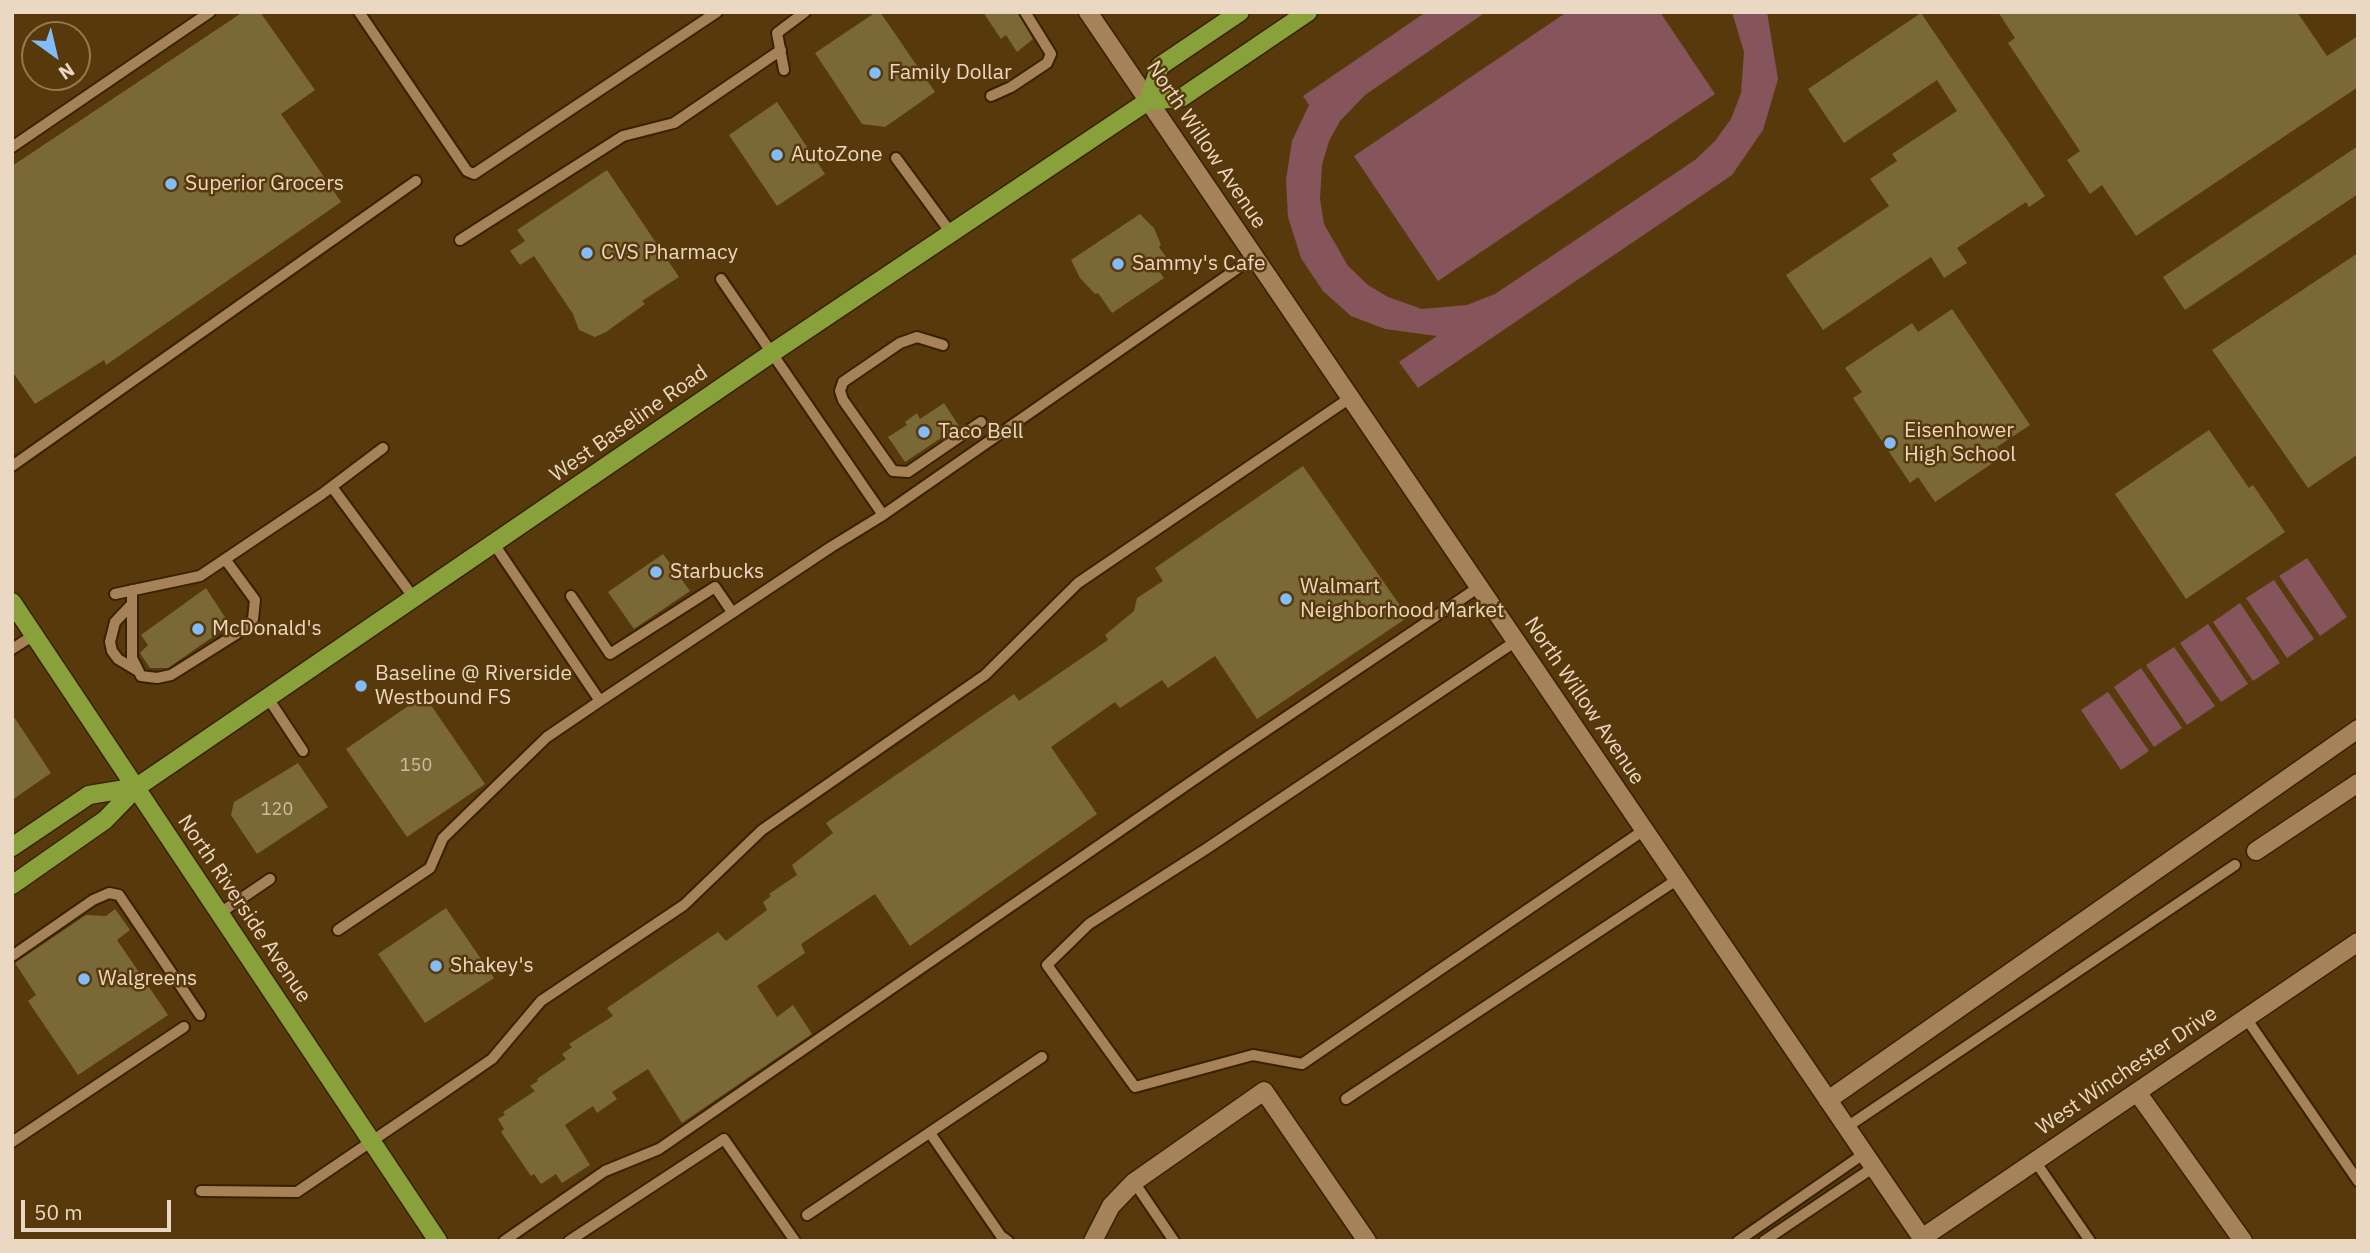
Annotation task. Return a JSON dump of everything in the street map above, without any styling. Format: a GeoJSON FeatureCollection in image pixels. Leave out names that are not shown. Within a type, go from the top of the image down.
{"type":"FeatureCollection","features":[{"type":"Feature","properties":{"kind":"main road"},"geometry":{"type":"LineString","coordinates":[[1148,101],[1160,66],[1240,12]]}},
{"type":"Feature","properties":{"kind":"main road","name":"West Baseline Road"},"geometry":{"type":"LineString","coordinates":[[136,787],[772,353],[1148,101],[1181,98],[1308,12]]}},
{"type":"Feature","properties":{"kind":"main road","name":"North Riverside Avenue"},"geometry":{"type":"LineString","coordinates":[[12,602],[438,1241]]}},
{"type":"Feature","properties":{"kind":"main road"},"geometry":{"type":"LineString","coordinates":[[12,847],[89,795],[136,787]]}},
{"type":"Feature","properties":{"kind":"main road"},"geometry":{"type":"LineString","coordinates":[[12,884],[105,820],[136,787]]}},
{"type":"Feature","properties":{"kind":"street","name":"North Willow Avenue"},"geometry":{"type":"LineString","coordinates":[[1088,12],[1923,1239]]}},
{"type":"Feature","properties":{"kind":"street"},"geometry":{"type":"LineString","coordinates":[[1828,1100],[2358,729]]}},
{"type":"Feature","properties":{"kind":"street"},"geometry":{"type":"LineString","coordinates":[[2256,851],[2358,783]]}},
{"type":"Feature","properties":{"kind":"street","name":"West Winchester Drive"},"geometry":{"type":"LineString","coordinates":[[1923,1239],[2246,1018],[2355,950]]}},
{"type":"Feature","properties":{"kind":"street"},"geometry":{"type":"LineString","coordinates":[[1093,1241],[1111,1206],[1134,1182],[1264,1091],[1367,1241]]}},
{"type":"Feature","properties":{"kind":"street"},"geometry":{"type":"LineString","coordinates":[[2137,1092],[2243,1241]]}},
{"type":"Feature","properties":{"kind":"lane"},"geometry":{"type":"LineString","coordinates":[[12,147],[209,12]]}},
{"type":"Feature","properties":{"kind":"lane"},"geometry":{"type":"LineString","coordinates":[[359,12],[467,171],[474,174],[717,12]]}},
{"type":"Feature","properties":{"kind":"lane"},"geometry":{"type":"LineString","coordinates":[[784,70],[777,33],[804,12]]}},
{"type":"Feature","properties":{"kind":"lane"},"geometry":{"type":"LineString","coordinates":[[991,96],[1011,87],[1047,63],[1051,54],[1025,12]]}},
{"type":"Feature","properties":{"kind":"lane"},"geometry":{"type":"LineString","coordinates":[[460,240],[622,136],[674,123],[781,50]]}},
{"type":"Feature","properties":{"kind":"lane"},"geometry":{"type":"LineString","coordinates":[[896,158],[951,233]]}},
{"type":"Feature","properties":{"kind":"lane"},"geometry":{"type":"LineString","coordinates":[[12,466],[416,181]]}},
{"type":"Feature","properties":{"kind":"lane"},"geometry":{"type":"LineString","coordinates":[[338,930],[430,868],[443,838],[547,737],[732,612],[883,515],[1254,257]]}},
{"type":"Feature","properties":{"kind":"lane"},"geometry":{"type":"LineString","coordinates":[[721,279],[883,515]]}},
{"type":"Feature","properties":{"kind":"lane"},"geometry":{"type":"LineString","coordinates":[[943,345],[917,337],[900,343],[843,382],[840,391],[843,400],[893,471],[908,472],[981,422]]}},
{"type":"Feature","properties":{"kind":"lane"},"geometry":{"type":"LineString","coordinates":[[201,1191],[297,1192],[492,1059],[541,1001],[684,905],[762,830],[985,675],[1078,583],[1350,398]]}},
{"type":"Feature","properties":{"kind":"lane"},"geometry":{"type":"LineString","coordinates":[[114,594],[200,576],[332,487],[383,448]]}},
{"type":"Feature","properties":{"kind":"lane"},"geometry":{"type":"LineString","coordinates":[[332,487],[414,598]]}},
{"type":"Feature","properties":{"kind":"lane"},"geometry":{"type":"LineString","coordinates":[[495,544],[600,701]]}},
{"type":"Feature","properties":{"kind":"lane"},"geometry":{"type":"LineString","coordinates":[[132,590],[132,658],[141,676],[156,678],[171,675],[241,631],[253,620],[256,600],[226,559]]}},
{"type":"Feature","properties":{"kind":"lane"},"geometry":{"type":"LineString","coordinates":[[570,596],[610,654],[715,587],[732,612]]}},
{"type":"Feature","properties":{"kind":"lane"},"geometry":{"type":"LineString","coordinates":[[504,1241],[606,1171],[659,1149],[1215,765],[1479,587]]}},
{"type":"Feature","properties":{"kind":"lane"},"geometry":{"type":"LineString","coordinates":[[132,604],[115,622],[110,642],[112,652],[118,659],[139,671]]}},
{"type":"Feature","properties":{"kind":"lane"},"geometry":{"type":"LineString","coordinates":[[12,649],[34,635]]}},
{"type":"Feature","properties":{"kind":"lane"},"geometry":{"type":"LineString","coordinates":[[1516,641],[1206,849],[1089,924],[1047,965],[1135,1087],[1253,1055],[1302,1064],[1644,830]]}},
{"type":"Feature","properties":{"kind":"lane"},"geometry":{"type":"LineString","coordinates":[[268,698],[303,751]]}},
{"type":"Feature","properties":{"kind":"lane"},"geometry":{"type":"LineString","coordinates":[[1847,1127],[2235,865]]}},
{"type":"Feature","properties":{"kind":"lane"},"geometry":{"type":"LineString","coordinates":[[220,913],[270,879]]}},
{"type":"Feature","properties":{"kind":"lane"},"geometry":{"type":"LineString","coordinates":[[1346,1099],[1678,879]]}},
{"type":"Feature","properties":{"kind":"lane"},"geometry":{"type":"LineString","coordinates":[[12,956],[93,900],[110,893],[119,895],[200,1015]]}},
{"type":"Feature","properties":{"kind":"lane"},"geometry":{"type":"LineString","coordinates":[[2246,1018],[2358,1181]]}},
{"type":"Feature","properties":{"kind":"lane"},"geometry":{"type":"LineString","coordinates":[[12,1143],[184,1027]]}},
{"type":"Feature","properties":{"kind":"lane"},"geometry":{"type":"LineString","coordinates":[[807,1216],[1042,1057]]}},
{"type":"Feature","properties":{"kind":"lane"},"geometry":{"type":"LineString","coordinates":[[930,1133],[1001,1236],[1008,1241]]}},
{"type":"Feature","properties":{"kind":"lane"},"geometry":{"type":"LineString","coordinates":[[569,1241],[724,1139],[795,1241]]}},
{"type":"Feature","properties":{"kind":"lane"},"geometry":{"type":"LineString","coordinates":[[1738,1241],[1870,1160]]}},
{"type":"Feature","properties":{"kind":"lane"},"geometry":{"type":"LineString","coordinates":[[1764,1241],[1870,1160]]}},
{"type":"Feature","properties":{"kind":"lane"},"geometry":{"type":"LineString","coordinates":[[2035,1161],[2090,1241]]}},
{"type":"Feature","properties":{"kind":"lane"},"geometry":{"type":"LineString","coordinates":[[1134,1182],[1174,1241]]}},
{"type":"Feature","properties":{"kind":"shaded area"},"geometry":{"type":"Polygon","coordinates":[[[1426,12],[1486,12],[1365,95],[1340,121],[1329,141],[1322,165],[1320,199],[1324,224],[1348,266],[1368,285],[1388,297],[1422,309],[1467,305],[1495,294],[1695,160],[1715,141],[1731,119],[1741,93],[1744,52],[1732,12],[1767,12],[1778,79],[1763,130],[1732,175],[1418,388],[1399,362],[1437,336],[1385,329],[1351,316],[1323,291],[1301,258],[1288,217],[1286,180],[1292,141],[1309,105],[1303,96],[1426,12]]]}},
{"type":"Feature","properties":{"kind":"shaded area"},"geometry":{"type":"Polygon","coordinates":[[[1567,12],[1660,12],[1715,94],[1438,281],[1354,156],[1567,12]]]}},
{"type":"Feature","properties":{"kind":"shaded area"},"geometry":{"type":"Polygon","coordinates":[[[2307,558],[2347,617],[2320,636],[2279,576],[2307,558]]]}},
{"type":"Feature","properties":{"kind":"shaded area"},"geometry":{"type":"Polygon","coordinates":[[[2274,580],[2314,639],[2287,658],[2246,598],[2274,580]]]}},
{"type":"Feature","properties":{"kind":"shaded area"},"geometry":{"type":"Polygon","coordinates":[[[2240,603],[2280,663],[2253,681],[2213,622],[2240,603]]]}},
{"type":"Feature","properties":{"kind":"shaded area"},"geometry":{"type":"Polygon","coordinates":[[[2208,624],[2248,684],[2221,702],[2180,643],[2208,624]]]}},
{"type":"Feature","properties":{"kind":"shaded area"},"geometry":{"type":"Polygon","coordinates":[[[2174,647],[2215,706],[2187,725],[2146,665],[2174,647]]]}},
{"type":"Feature","properties":{"kind":"shaded area"},"geometry":{"type":"Polygon","coordinates":[[[2141,668],[2182,728],[2154,747],[2114,687],[2141,668]]]}},
{"type":"Feature","properties":{"kind":"shaded area"},"geometry":{"type":"Polygon","coordinates":[[[2108,692],[2149,751],[2121,770],[2081,710],[2108,692]]]}},
{"type":"Feature","properties":{"kind":"building","name":"Superior Grocers"},"geometry":{"type":"Polygon","coordinates":[[[243,12],[260,12],[315,90],[281,114],[341,202],[106,365],[104,360],[35,404],[12,371],[12,166],[243,12]]]}},
{"type":"Feature","properties":{"kind":"building","name":"Family Dollar"},"geometry":{"type":"Polygon","coordinates":[[[876,12],[880,12],[935,92],[885,127],[862,124],[815,53],[876,12]]]}},
{"type":"Feature","properties":{"kind":"building"},"geometry":{"type":"Polygon","coordinates":[[[983,12],[1017,12],[1033,39],[1017,52],[1006,35],[1001,39],[983,12]]]}},
{"type":"Feature","properties":{"kind":"building"},"geometry":{"type":"Polygon","coordinates":[[[1998,12],[2297,12],[2327,56],[2358,36],[2358,87],[2136,236],[2102,185],[2090,194],[2067,160],[2080,151],[2008,43],[2015,38],[1998,12]]]}},
{"type":"Feature","properties":{"kind":"building"},"geometry":{"type":"Polygon","coordinates":[[[1921,13],[2045,196],[2029,207],[2026,202],[1957,248],[1967,263],[1944,278],[1931,257],[1823,330],[1786,275],[1889,206],[1870,179],[1897,161],[1892,154],[1957,111],[1937,80],[1844,143],[1808,89],[1921,13]]]}},
{"type":"Feature","properties":{"kind":"building","name":"AutoZone"},"geometry":{"type":"Polygon","coordinates":[[[777,102],[825,174],[777,206],[729,135],[777,102]]]}},
{"type":"Feature","properties":{"kind":"building"},"geometry":{"type":"Polygon","coordinates":[[[2358,146],[2358,194],[2185,310],[2163,277],[2358,146]]]}},
{"type":"Feature","properties":{"kind":"building","name":"CVS Pharmacy"},"geometry":{"type":"Polygon","coordinates":[[[607,170],[679,277],[642,301],[645,304],[606,332],[595,337],[579,330],[573,314],[534,256],[520,265],[510,251],[525,241],[517,230],[607,170]]]}},
{"type":"Feature","properties":{"kind":"building","name":"Sammy's Cafe"},"geometry":{"type":"Polygon","coordinates":[[[1140,214],[1154,228],[1161,245],[1159,247],[1168,260],[1157,268],[1164,278],[1112,313],[1098,293],[1095,294],[1080,278],[1071,260],[1140,214]]]}},
{"type":"Feature","properties":{"kind":"building"},"geometry":{"type":"Polygon","coordinates":[[[2358,253],[2358,454],[2308,488],[2212,350],[2358,253]]]}},
{"type":"Feature","properties":{"kind":"building"},"geometry":{"type":"Polygon","coordinates":[[[1952,309],[2030,425],[1997,447],[2003,456],[1935,502],[1918,477],[1910,483],[1853,398],[1862,392],[1845,368],[1912,323],[1918,332],[1952,309]]]}},
{"type":"Feature","properties":{"kind":"building","name":"Taco Bell"},"geometry":{"type":"Polygon","coordinates":[[[944,403],[959,426],[905,462],[888,437],[907,425],[905,422],[917,413],[920,419],[944,403]]]}},
{"type":"Feature","properties":{"kind":"building"},"geometry":{"type":"Polygon","coordinates":[[[2209,430],[2249,488],[2253,485],[2285,532],[2186,599],[2115,494],[2209,430]]]}},
{"type":"Feature","properties":{"kind":"building"},"geometry":{"type":"Polygon","coordinates":[[[1303,466],[1408,617],[1257,719],[1215,656],[1168,688],[1162,680],[1120,708],[1115,702],[1051,747],[1097,814],[910,946],[875,894],[801,944],[805,953],[757,986],[777,1017],[793,1005],[812,1034],[682,1123],[648,1069],[612,1092],[617,1099],[597,1113],[593,1106],[565,1125],[590,1165],[562,1183],[556,1174],[541,1184],[534,1174],[531,1176],[501,1132],[504,1129],[498,1119],[505,1115],[503,1112],[535,1091],[530,1086],[538,1081],[537,1079],[566,1059],[562,1054],[572,1047],[569,1044],[613,1016],[607,1008],[718,932],[726,941],[767,910],[763,902],[771,896],[769,894],[797,875],[792,865],[833,833],[826,823],[1014,694],[1019,701],[1108,640],[1105,635],[1134,611],[1137,598],[1163,581],[1155,568],[1303,466]]]}},
{"type":"Feature","properties":{"kind":"building","name":"Starbucks"},"geometry":{"type":"Polygon","coordinates":[[[663,554],[690,591],[634,629],[608,592],[663,554]]]}},
{"type":"Feature","properties":{"kind":"building","name":"McDonald's"},"geometry":{"type":"Polygon","coordinates":[[[206,588],[230,625],[168,668],[150,668],[140,653],[148,645],[141,635],[206,588]]]}},
{"type":"Feature","properties":{"kind":"building"},"geometry":{"type":"Polygon","coordinates":[[[424,695],[485,784],[407,837],[346,749],[424,695]]]}},
{"type":"Feature","properties":{"kind":"building"},"geometry":{"type":"Polygon","coordinates":[[[12,714],[51,773],[12,800],[12,714]]]}},
{"type":"Feature","properties":{"kind":"building"},"geometry":{"type":"Polygon","coordinates":[[[298,763],[328,807],[257,854],[231,815],[234,802],[298,763]]]}},
{"type":"Feature","properties":{"kind":"building","name":"Shakey's"},"geometry":{"type":"Polygon","coordinates":[[[446,908],[494,978],[425,1023],[378,954],[446,908]]]}},
{"type":"Feature","properties":{"kind":"building","name":"Walgreens"},"geometry":{"type":"Polygon","coordinates":[[[115,909],[130,930],[117,940],[168,1015],[78,1075],[28,1001],[36,995],[15,963],[86,915],[106,916],[115,909]]]}},
{"type":"Feature","properties":{"kind":"place","name":"Family Dollar"},"geometry":{"type":"Point","coordinates":[875,73]}},
{"type":"Feature","properties":{"kind":"place","name":"AutoZone"},"geometry":{"type":"Point","coordinates":[777,155]}},
{"type":"Feature","properties":{"kind":"place","name":"Superior Grocers"},"geometry":{"type":"Point","coordinates":[171,184]}},
{"type":"Feature","properties":{"kind":"place","name":"CVS Pharmacy"},"geometry":{"type":"Point","coordinates":[587,253]}},
{"type":"Feature","properties":{"kind":"place","name":"Sammy's Cafe"},"geometry":{"type":"Point","coordinates":[1118,264]}},
{"type":"Feature","properties":{"kind":"place","name":"Taco Bell"},"geometry":{"type":"Point","coordinates":[924,432]}},
{"type":"Feature","properties":{"kind":"place","name":"Eisenhower High School"},"geometry":{"type":"Point","coordinates":[1890,443]}},
{"type":"Feature","properties":{"kind":"place","name":"Starbucks"},"geometry":{"type":"Point","coordinates":[656,572]}},
{"type":"Feature","properties":{"kind":"place","name":"Walmart Neighborhood Market"},"geometry":{"type":"Point","coordinates":[1286,599]}},
{"type":"Feature","properties":{"kind":"place","name":"McDonald's"},"geometry":{"type":"Point","coordinates":[198,629]}},
{"type":"Feature","properties":{"kind":"place","name":"Baseline @ Riverside Westbound FS"},"geometry":{"type":"Point","coordinates":[361,686]}},
{"type":"Feature","properties":{"kind":"place","name":"Shakey's"},"geometry":{"type":"Point","coordinates":[436,966]}},
{"type":"Feature","properties":{"kind":"place","name":"Walgreens"},"geometry":{"type":"Point","coordinates":[84,979]}}]}
